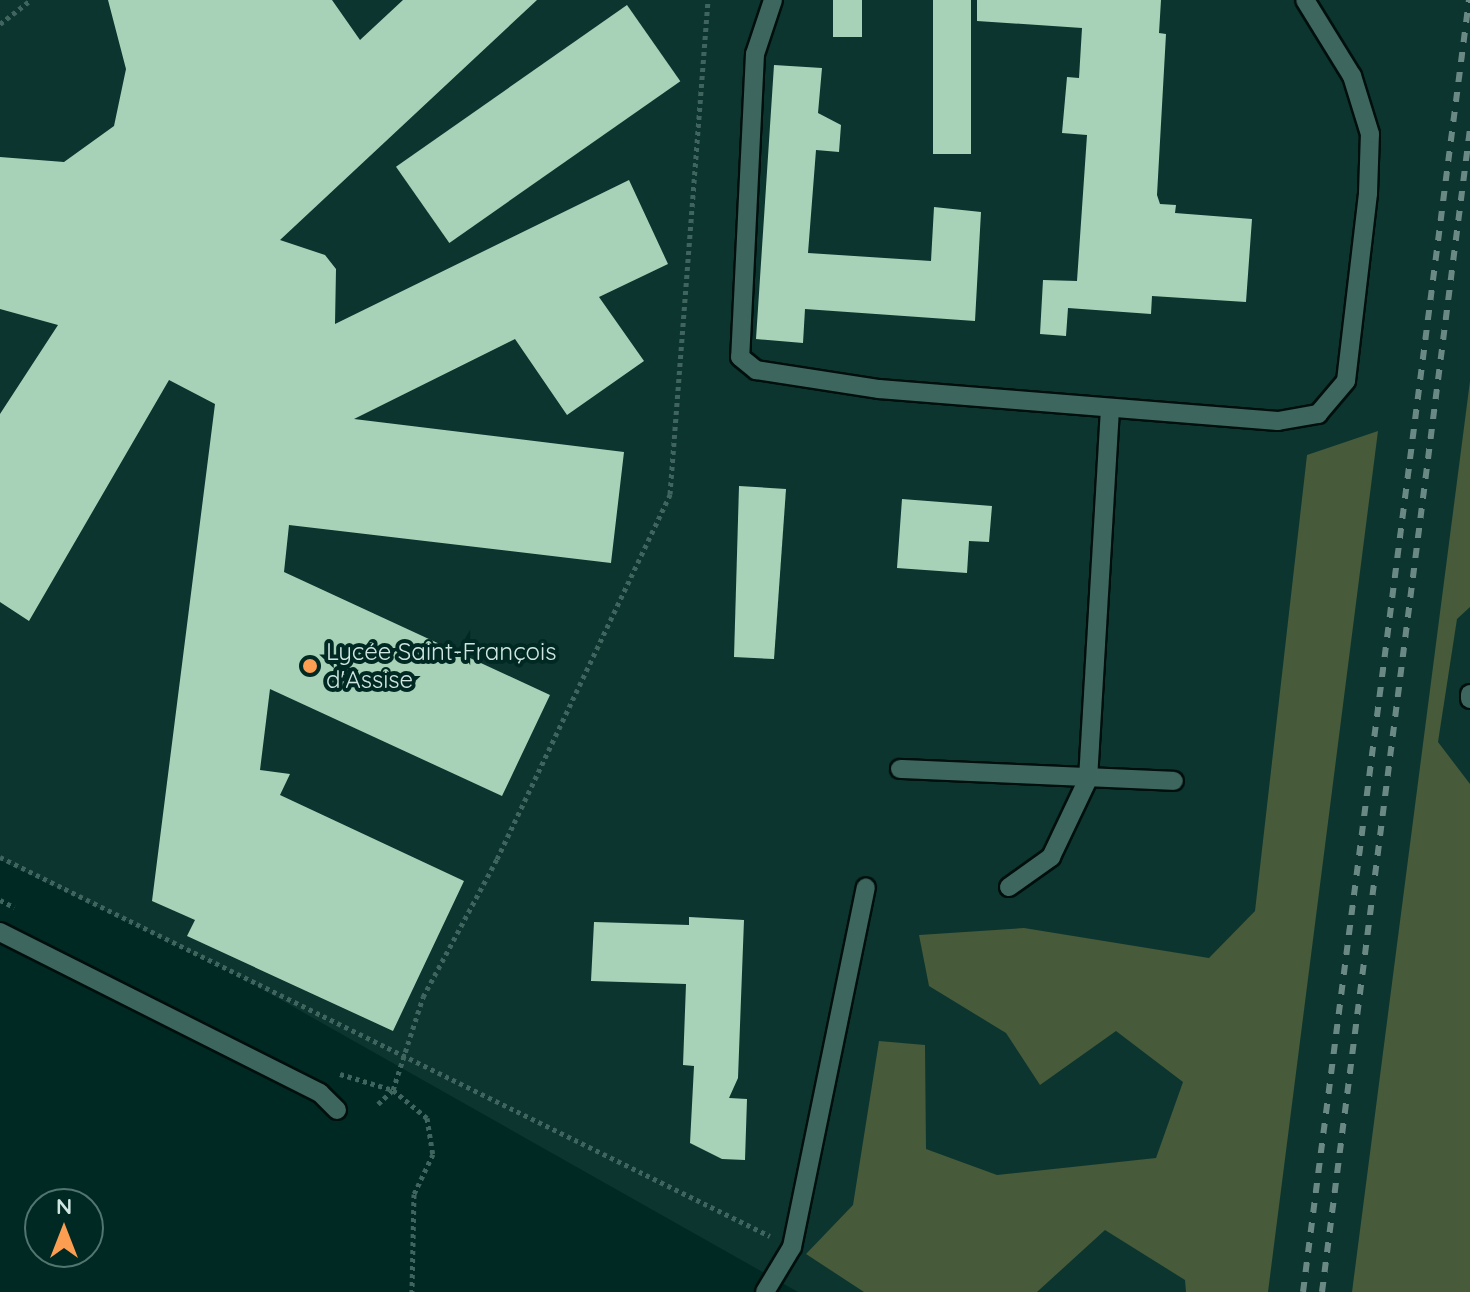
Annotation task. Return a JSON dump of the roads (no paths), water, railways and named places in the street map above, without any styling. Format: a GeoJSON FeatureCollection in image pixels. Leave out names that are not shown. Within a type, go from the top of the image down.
{"type":"FeatureCollection","features":[{"type":"Feature","properties":{"kind":"lane"},"geometry":{"type":"LineString","coordinates":[[773,0],[755,54],[740,357],[756,370],[879,389],[1110,410],[1278,421],[1318,414],[1346,381],[1370,134],[1352,76],[1305,0]]}},
{"type":"Feature","properties":{"kind":"lane"},"geometry":{"type":"LineString","coordinates":[[1009,887],[1051,857],[1088,779],[1110,410]]}},
{"type":"Feature","properties":{"kind":"lane"},"geometry":{"type":"LineString","coordinates":[[900,769],[1174,781]]}},
{"type":"Feature","properties":{"kind":"lane"},"geometry":{"type":"LineString","coordinates":[[765,1292],[792,1247],[866,888]]}},
{"type":"Feature","properties":{"kind":"lane"},"geometry":{"type":"LineString","coordinates":[[0,932],[320,1093],[337,1110]]}},
{"type":"Feature","properties":{"kind":"railway"},"geometry":{"type":"LineString","coordinates":[[1303,1292],[1469,0]]}},
{"type":"Feature","properties":{"kind":"railway"},"geometry":{"type":"LineString","coordinates":[[1322,1292],[1470,128]]}},
{"type":"Feature","properties":{"kind":"place","name":"Lycée Saint-François d'Assise"},"geometry":{"type":"Point","coordinates":[310,666]}}]}
